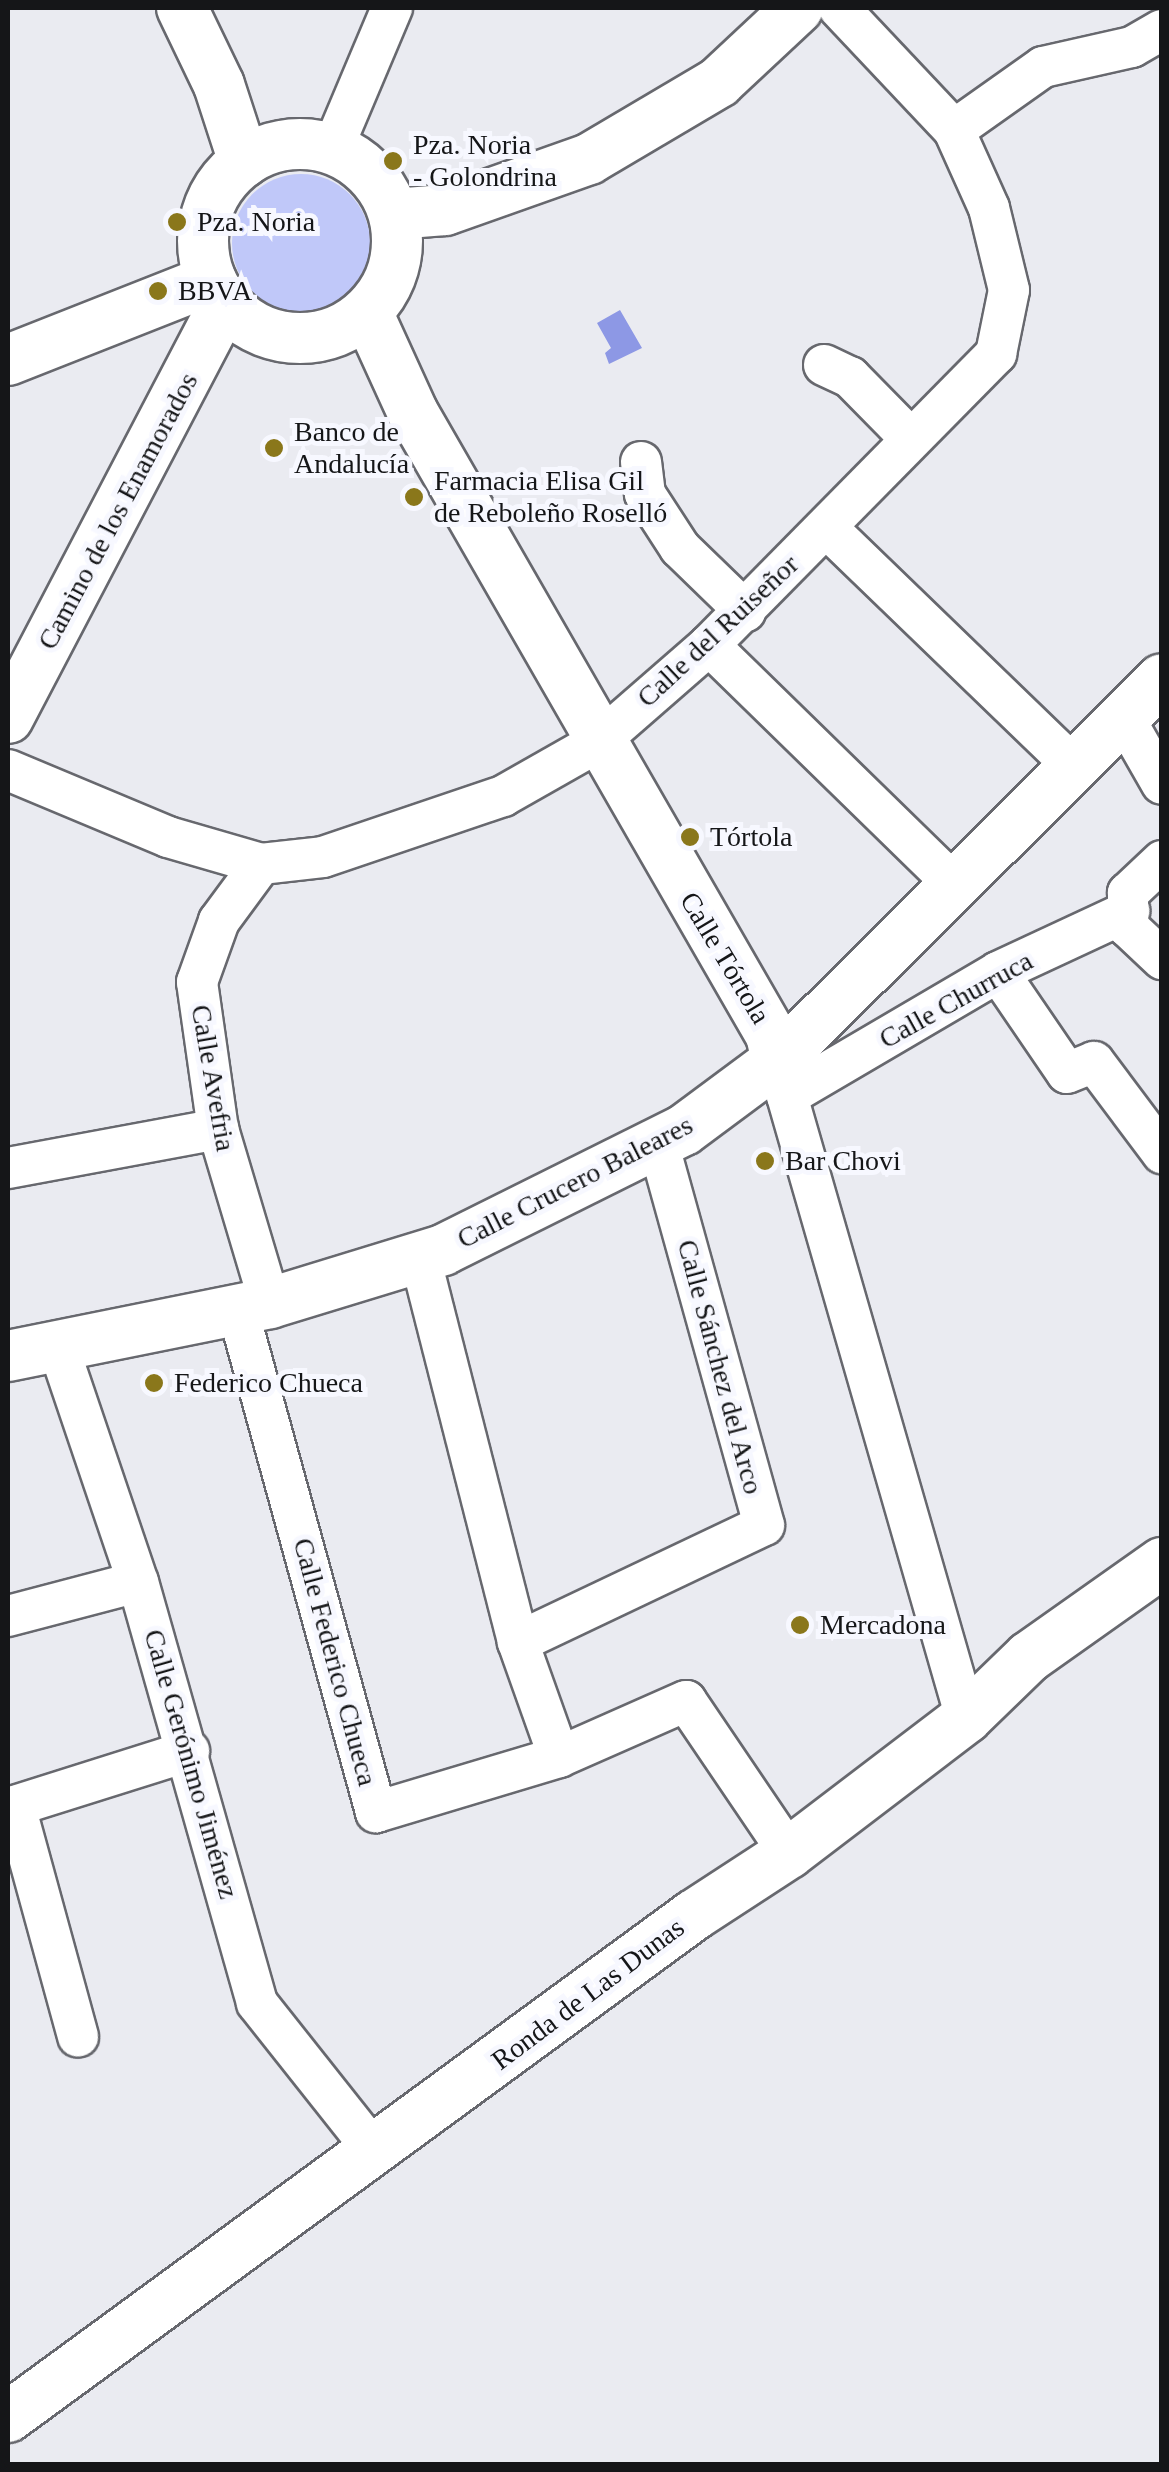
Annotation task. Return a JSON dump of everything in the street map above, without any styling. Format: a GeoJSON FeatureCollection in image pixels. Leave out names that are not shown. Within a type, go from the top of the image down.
{"type":"FeatureCollection","features":[{"type":"Feature","properties":{"kind":"street"},"geometry":{"type":"LineString","coordinates":[[182,8],[218,85],[244,162]]}},
{"type":"Feature","properties":{"kind":"street"},"geometry":{"type":"LineString","coordinates":[[332,150],[392,8]]}},
{"type":"Feature","properties":{"kind":"street"},"geometry":{"type":"LineString","coordinates":[[394,214],[444,210],[589,159],[719,82],[798,8]]}},
{"type":"Feature","properties":{"kind":"street","name":"Calle del Ruiseñor"},"geometry":{"type":"LineString","coordinates":[[8,770],[168,837],[261,864],[323,856],[503,796],[598,742],[708,645],[996,354],[1009,290],[989,208],[954,130],[839,8]]}},
{"type":"Feature","properties":{"kind":"street"},"geometry":{"type":"LineString","coordinates":[[954,130],[1043,67],[1132,47],[1162,30]]}},
{"type":"Feature","properties":{"kind":"street"},"geometry":{"type":"LineString","coordinates":[[287,145],[332,150],[371,174],[394,214],[394,267],[367,312],[320,336],[294,338],[268,333],[218,292],[204,229],[211,203],[244,162],[287,145]]}},
{"type":"Feature","properties":{"kind":"street"},"geometry":{"type":"LineString","coordinates":[[8,360],[218,292]]}},
{"type":"Feature","properties":{"kind":"street","name":"Camino de los Enamorados"},"geometry":{"type":"LineString","coordinates":[[8,718],[25,654],[218,292]]}},
{"type":"Feature","properties":{"kind":"street","name":"Calle Tórtola"},"geometry":{"type":"LineString","coordinates":[[367,312],[413,413],[598,742],[770,1035],[966,1718]]}},
{"type":"Feature","properties":{"kind":"street"},"geometry":{"type":"LineString","coordinates":[[824,365],[850,377],[911,439]]}},
{"type":"Feature","properties":{"kind":"street"},"geometry":{"type":"LineString","coordinates":[[641,462],[645,494],[680,548],[745,611]]}},
{"type":"Feature","properties":{"kind":"street"},"geometry":{"type":"LineString","coordinates":[[827,528],[1072,765]]}},
{"type":"Feature","properties":{"kind":"street"},"geometry":{"type":"LineString","coordinates":[[708,645],[956,886]]}},
{"type":"Feature","properties":{"kind":"street","name":"Calle Crucero Baleares"},"geometry":{"type":"LineString","coordinates":[[8,1356],[254,1305],[420,1257],[658,1143],[782,1078],[956,886],[1072,765],[1162,679]]}},
{"type":"Feature","properties":{"kind":"street"},"geometry":{"type":"LineString","coordinates":[[1122,716],[1162,784]]}},
{"type":"Feature","properties":{"kind":"street"},"geometry":{"type":"LineString","coordinates":[[1162,861],[1128,893],[1128,927],[1162,958]]}},
{"type":"Feature","properties":{"kind":"street","name":"Calle Avefria"},"geometry":{"type":"LineString","coordinates":[[254,1305],[218,1128],[196,982],[219,921],[261,864]]}},
{"type":"Feature","properties":{"kind":"street","name":"Calle Churruca"},"geometry":{"type":"LineString","coordinates":[[782,1078],[1129,911]]}},
{"type":"Feature","properties":{"kind":"street"},"geometry":{"type":"LineString","coordinates":[[998,972],[1068,1073],[1094,1062],[1162,1154]]}},
{"type":"Feature","properties":{"kind":"street"},"geometry":{"type":"LineString","coordinates":[[8,1168],[218,1128]]}},
{"type":"Feature","properties":{"kind":"street","name":"Calle Sánchez del Arco"},"geometry":{"type":"LineString","coordinates":[[518,1642],[764,1525],[658,1143]]}},
{"type":"Feature","properties":{"kind":"street"},"geometry":{"type":"LineString","coordinates":[[420,1257],[518,1642],[559,1756]]}},
{"type":"Feature","properties":{"kind":"street","name":"Calle Federico Chueca"},"geometry":{"type":"LineString","coordinates":[[254,1305],[376,1812],[559,1756],[686,1701],[789,1853]]}},
{"type":"Feature","properties":{"kind":"street","name":"Calle Gerónimo Jiménez"},"geometry":{"type":"LineString","coordinates":[[58,1346],[138,1582],[189,1750],[257,2003],[376,2152]]}},
{"type":"Feature","properties":{"kind":"street","name":"Ronda de Las Dunas"},"geometry":{"type":"LineString","coordinates":[[8,2417],[376,2152],[694,1914],[789,1853],[966,1718],[1030,1657],[1162,1563]]}},
{"type":"Feature","properties":{"kind":"street"},"geometry":{"type":"LineString","coordinates":[[8,1616],[138,1582]]}},
{"type":"Feature","properties":{"kind":"street"},"geometry":{"type":"LineString","coordinates":[[78,2036],[11,1807],[189,1750]]}},
{"type":"Feature","properties":{"kind":"shaded area"},"geometry":{"type":"Polygon","coordinates":[[[301,174],[328,179],[350,194],[365,216],[370,243],[365,270],[350,292],[328,307],[301,312],[274,307],[252,292],[237,270],[232,243],[237,216],[252,194],[274,179],[301,174]]]}},
{"type":"Feature","properties":{"kind":"shaded area"},"geometry":{"type":"Polygon","coordinates":[[[620,310],[642,348],[609,364],[605,353],[611,348],[597,323],[620,310]]]}},
{"type":"Feature","properties":{"kind":"place","name":"Pza. Noria - Golondrina"},"geometry":{"type":"Point","coordinates":[393,161]}},
{"type":"Feature","properties":{"kind":"place","name":"Pza. Noria"},"geometry":{"type":"Point","coordinates":[177,222]}},
{"type":"Feature","properties":{"kind":"place","name":"BBVA"},"geometry":{"type":"Point","coordinates":[158,291]}},
{"type":"Feature","properties":{"kind":"place","name":"Banco de Andalucía"},"geometry":{"type":"Point","coordinates":[274,448]}},
{"type":"Feature","properties":{"kind":"place","name":"Farmacia Elisa Gil de Reboleño Roselló"},"geometry":{"type":"Point","coordinates":[414,497]}},
{"type":"Feature","properties":{"kind":"place","name":"Tórtola"},"geometry":{"type":"Point","coordinates":[690,837]}},
{"type":"Feature","properties":{"kind":"place","name":"Bar Chovi"},"geometry":{"type":"Point","coordinates":[765,1161]}},
{"type":"Feature","properties":{"kind":"place","name":"Federico Chueca"},"geometry":{"type":"Point","coordinates":[154,1383]}},
{"type":"Feature","properties":{"kind":"place","name":"Mercadona"},"geometry":{"type":"Point","coordinates":[800,1625]}}]}
